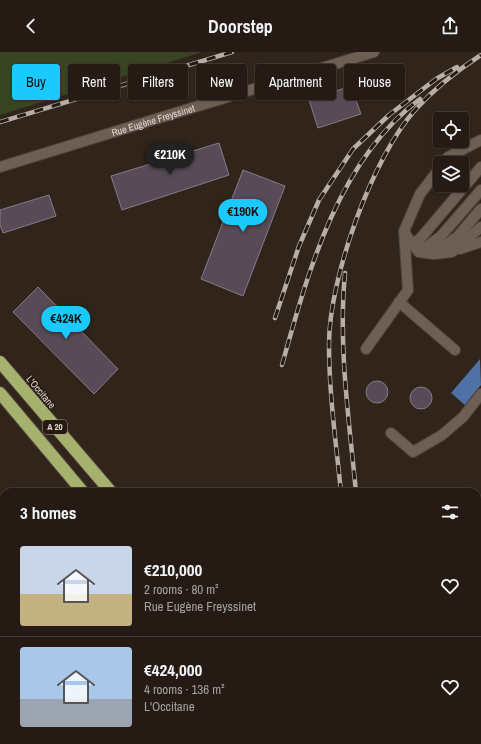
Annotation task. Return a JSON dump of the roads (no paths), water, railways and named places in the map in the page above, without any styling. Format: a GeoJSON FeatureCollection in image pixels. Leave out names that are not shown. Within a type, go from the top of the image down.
{"type":"FeatureCollection","features":[{"type":"Feature","properties":{"kind":"highway","name":"L'Occitane"},"geometry":{"type":"LineString","coordinates":[[0,362],[108,488]]}},
{"type":"Feature","properties":{"kind":"highway","name":"A 20"},"geometry":{"type":"LineString","coordinates":[[0,393],[80,488]]}},
{"type":"Feature","properties":{"kind":"street","name":"Rue Eugène Freyssinet"},"geometry":{"type":"LineString","coordinates":[[0,167],[374,52]]}},
{"type":"Feature","properties":{"kind":"street"},"geometry":{"type":"LineString","coordinates":[[450,156],[481,140]]}},
{"type":"Feature","properties":{"kind":"street"},"geometry":{"type":"LineString","coordinates":[[411,242],[419,240],[481,167]]}},
{"type":"Feature","properties":{"kind":"street"},"geometry":{"type":"LineString","coordinates":[[366,349],[408,290],[404,231],[420,194],[433,177]]}},
{"type":"Feature","properties":{"kind":"street"},"geometry":{"type":"LineString","coordinates":[[419,252],[441,236],[481,190]]}},
{"type":"Feature","properties":{"kind":"street"},"geometry":{"type":"LineString","coordinates":[[433,254],[458,236],[481,209]]}},
{"type":"Feature","properties":{"kind":"street"},"geometry":{"type":"LineString","coordinates":[[452,252],[481,227]]}},
{"type":"Feature","properties":{"kind":"street"},"geometry":{"type":"LineString","coordinates":[[404,231],[419,252],[433,254],[452,252],[481,242]]}},
{"type":"Feature","properties":{"kind":"street"},"geometry":{"type":"LineString","coordinates":[[399,302],[455,350]]}},
{"type":"Feature","properties":{"kind":"street"},"geometry":{"type":"LineString","coordinates":[[391,433],[413,452],[442,435],[463,417],[481,394]]}},
{"type":"Feature","properties":{"kind":"water"},"geometry":{"type":"Polygon","coordinates":[[[480,359],[481,385],[465,405],[451,393],[480,359]]]}},
{"type":"Feature","properties":{"kind":"railway"},"geometry":{"type":"LineString","coordinates":[[0,122],[232,52]]}},
{"type":"Feature","properties":{"kind":"railway"},"geometry":{"type":"LineString","coordinates":[[341,488],[331,400],[329,344],[331,317],[336,287],[356,220],[369,187],[400,130],[416,109],[438,87],[481,55]]}},
{"type":"Feature","properties":{"kind":"railway"},"geometry":{"type":"LineString","coordinates":[[275,318],[299,246],[319,200],[353,149],[389,115],[436,79],[457,67]]}},
{"type":"Feature","properties":{"kind":"railway"},"geometry":{"type":"LineString","coordinates":[[282,365],[315,256],[347,185],[368,153],[392,124],[420,99]]}},
{"type":"Feature","properties":{"kind":"railway"},"geometry":{"type":"LineString","coordinates":[[345,273],[343,300],[345,382],[356,488]]}}]}
